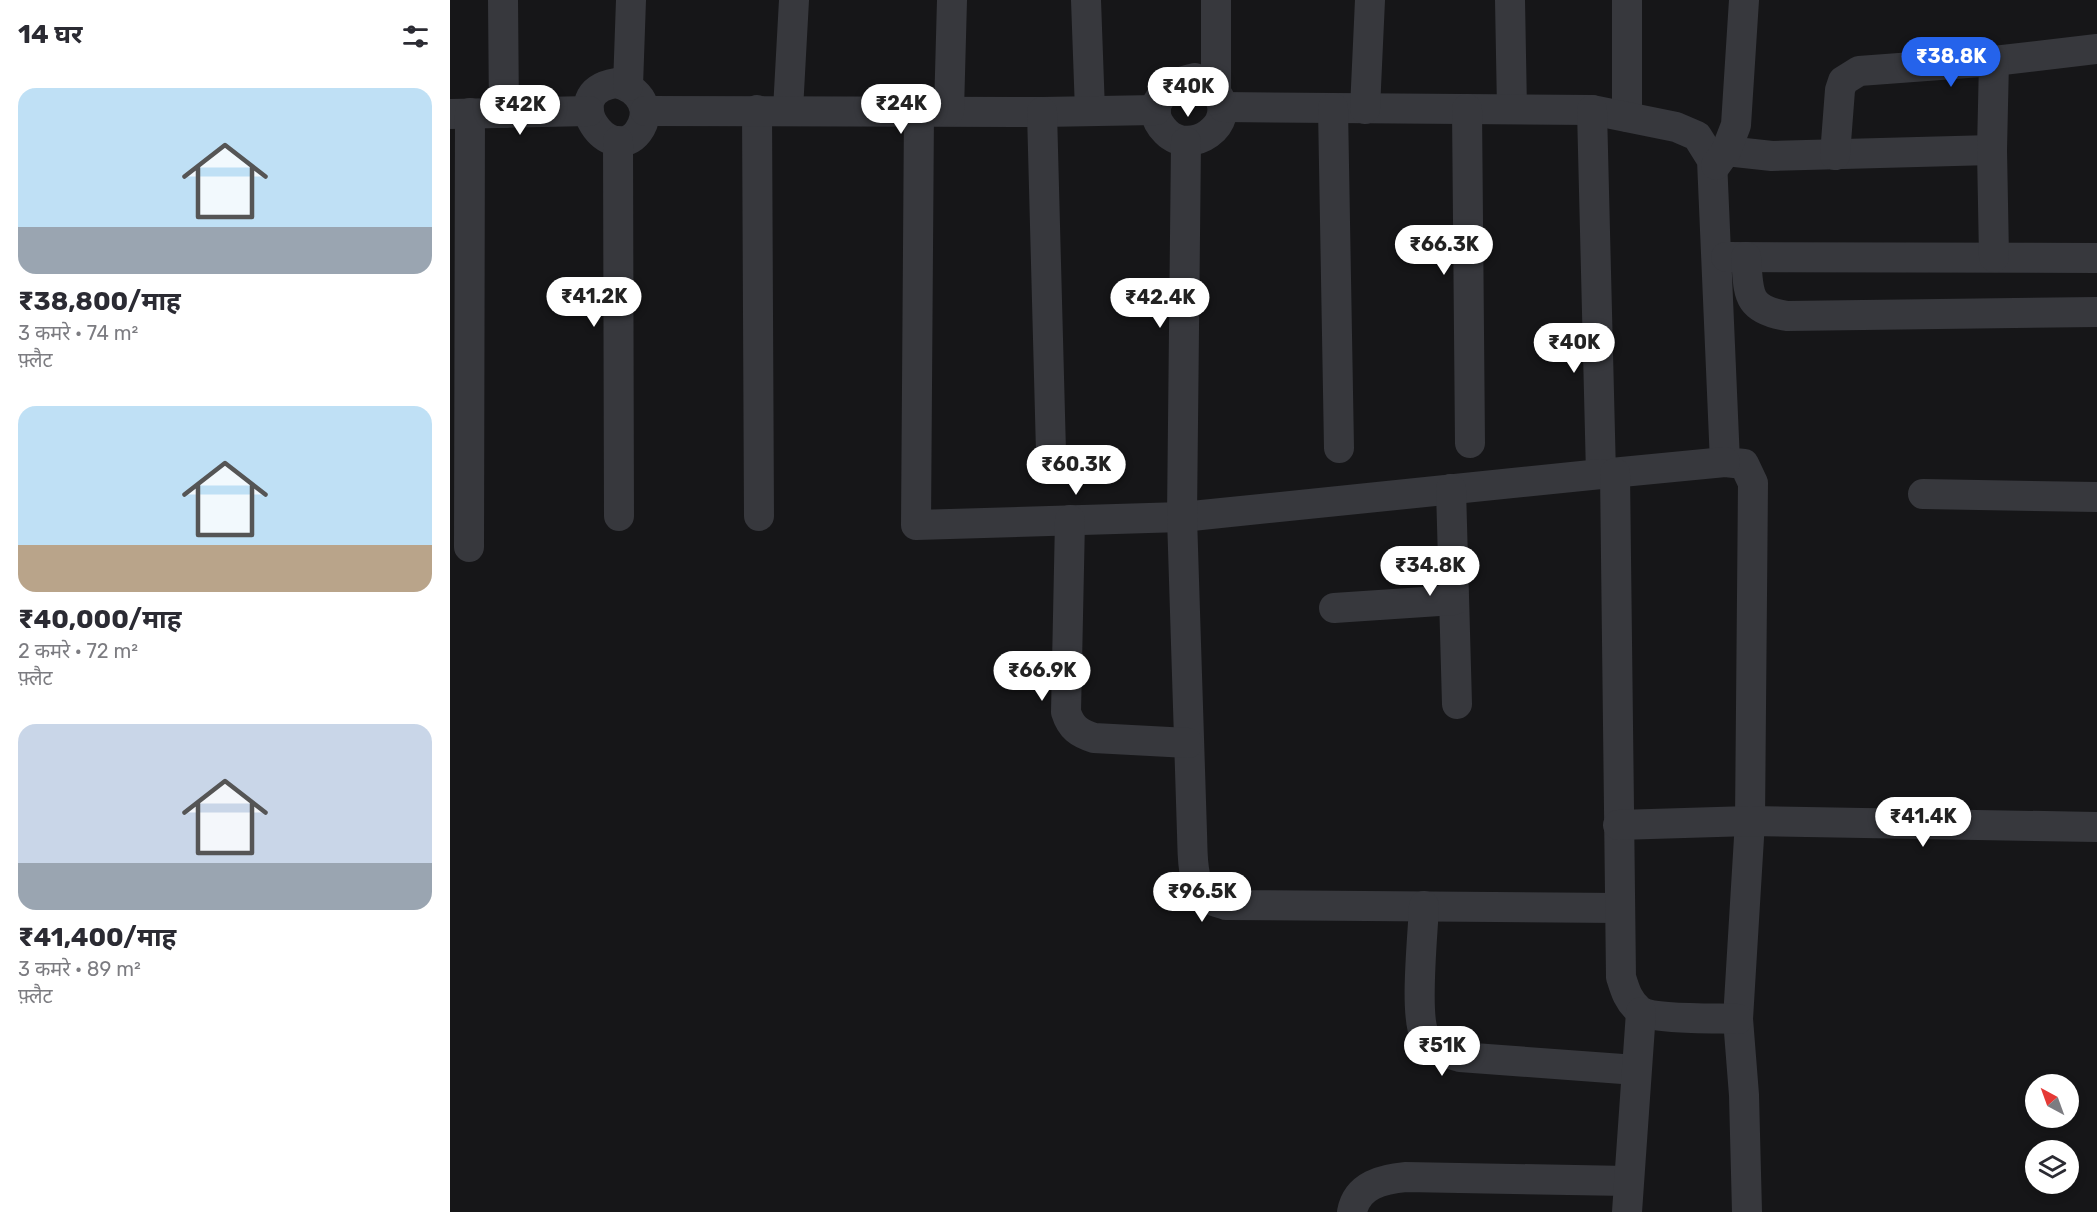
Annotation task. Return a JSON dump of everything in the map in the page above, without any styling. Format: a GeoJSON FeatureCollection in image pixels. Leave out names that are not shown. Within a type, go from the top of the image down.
{"type":"FeatureCollection","features":[{"type":"Feature","properties":{"kind":"street"},"geometry":{"type":"LineString","coordinates":[[503,0],[504,113]]}},
{"type":"Feature","properties":{"kind":"street"},"geometry":{"type":"LineString","coordinates":[[628,86],[631,0]]}},
{"type":"Feature","properties":{"kind":"street"},"geometry":{"type":"LineString","coordinates":[[788,110],[794,0]]}},
{"type":"Feature","properties":{"kind":"street"},"geometry":{"type":"LineString","coordinates":[[949,111],[952,0]]}},
{"type":"Feature","properties":{"kind":"street"},"geometry":{"type":"LineString","coordinates":[[1086,0],[1090,111]]}},
{"type":"Feature","properties":{"kind":"street"},"geometry":{"type":"LineString","coordinates":[[1216,0],[1220,99],[1221,120],[1216,128],[1196,141],[1177,140],[1165,131],[1157,118],[1158,101],[1163,92],[1182,80],[1195,78],[1203,80],[1220,99],[1365,109],[1592,110],[1676,127],[1697,136],[1712,160],[1772,156],[1992,150]]}},
{"type":"Feature","properties":{"kind":"street"},"geometry":{"type":"LineString","coordinates":[[1365,109],[1370,0]]}},
{"type":"Feature","properties":{"kind":"street"},"geometry":{"type":"LineString","coordinates":[[1510,0],[1512,109]]}},
{"type":"Feature","properties":{"kind":"street"},"geometry":{"type":"LineString","coordinates":[[1627,0],[1627,117]]}},
{"type":"Feature","properties":{"kind":"street"},"geometry":{"type":"LineString","coordinates":[[1725,462],[1714,257],[1719,160],[1736,124],[1744,0]]}},
{"type":"Feature","properties":{"kind":"street"},"geometry":{"type":"LineString","coordinates":[[1835,155],[1840,90],[1843,81],[1859,71],[1994,61],[2097,49]]}},
{"type":"Feature","properties":{"kind":"street"},"geometry":{"type":"LineString","coordinates":[[1994,61],[1992,150],[1994,257]]}},
{"type":"Feature","properties":{"kind":"street"},"geometry":{"type":"LineString","coordinates":[[616,83],[628,86],[642,98],[644,119],[638,132],[632,138],[618,141],[598,131],[591,121],[589,111],[591,98],[601,87],[616,83]]}},
{"type":"Feature","properties":{"kind":"street"},"geometry":{"type":"LineString","coordinates":[[1333,108],[1339,448]]}},
{"type":"Feature","properties":{"kind":"street"},"geometry":{"type":"LineString","coordinates":[[1467,109],[1470,443]]}},
{"type":"Feature","properties":{"kind":"street"},"geometry":{"type":"LineString","coordinates":[[757,110],[759,516]]}},
{"type":"Feature","properties":{"kind":"street"},"geometry":{"type":"LineString","coordinates":[[645,111],[1156,110]]}},
{"type":"Feature","properties":{"kind":"street"},"geometry":{"type":"LineString","coordinates":[[1592,110],[1608,473],[1621,977],[1628,997],[1641,1012],[1660,1016],[1738,1019]]}},
{"type":"Feature","properties":{"kind":"street"},"geometry":{"type":"LineString","coordinates":[[469,547],[460,114],[589,111]]}},
{"type":"Feature","properties":{"kind":"street"},"geometry":{"type":"LineString","coordinates":[[919,111],[916,525],[1182,517],[1608,473],[1725,462],[1744,464],[1753,483],[1750,821],[1738,1019],[1744,1095],[1747,1212]]}},
{"type":"Feature","properties":{"kind":"street"},"geometry":{"type":"LineString","coordinates":[[1042,112],[1051,452]]}},
{"type":"Feature","properties":{"kind":"street"},"geometry":{"type":"LineString","coordinates":[[618,141],[619,516]]}},
{"type":"Feature","properties":{"kind":"street"},"geometry":{"type":"LineString","coordinates":[[1186,142],[1182,517],[1188,743],[1196,878],[1201,891],[1211,900],[1226,905],[1619,908]]}},
{"type":"Feature","properties":{"kind":"street"},"geometry":{"type":"LineString","coordinates":[[1714,257],[2097,258]]}},
{"type":"Feature","properties":{"kind":"street"},"geometry":{"type":"LineString","coordinates":[[1746,257],[1750,295],[1757,305],[1769,313],[1787,316],[2097,312]]}},
{"type":"Feature","properties":{"kind":"street"},"geometry":{"type":"LineString","coordinates":[[1451,489],[1456,704]]}},
{"type":"Feature","properties":{"kind":"street"},"geometry":{"type":"LineString","coordinates":[[1923,494],[2097,497]]}},
{"type":"Feature","properties":{"kind":"street"},"geometry":{"type":"LineString","coordinates":[[1070,520],[1066,712],[1070,724],[1081,733],[1094,738],[1188,743]]}},
{"type":"Feature","properties":{"kind":"street"},"geometry":{"type":"LineString","coordinates":[[1334,608],[1454,600]]}},
{"type":"Feature","properties":{"kind":"street"},"geometry":{"type":"LineString","coordinates":[[1618,825],[1750,821],[2097,826]]}},
{"type":"Feature","properties":{"kind":"street"},"geometry":{"type":"LineString","coordinates":[[1424,906],[1419,1016],[1425,1035],[1438,1050],[1460,1057],[1636,1070]]}},
{"type":"Feature","properties":{"kind":"street"},"geometry":{"type":"LineString","coordinates":[[1627,1212],[1641,1012]]}},
{"type":"Feature","properties":{"kind":"street"},"geometry":{"type":"LineString","coordinates":[[1352,1212],[1362,1193],[1372,1184],[1387,1179],[1406,1177],[1628,1181]]}}]}
